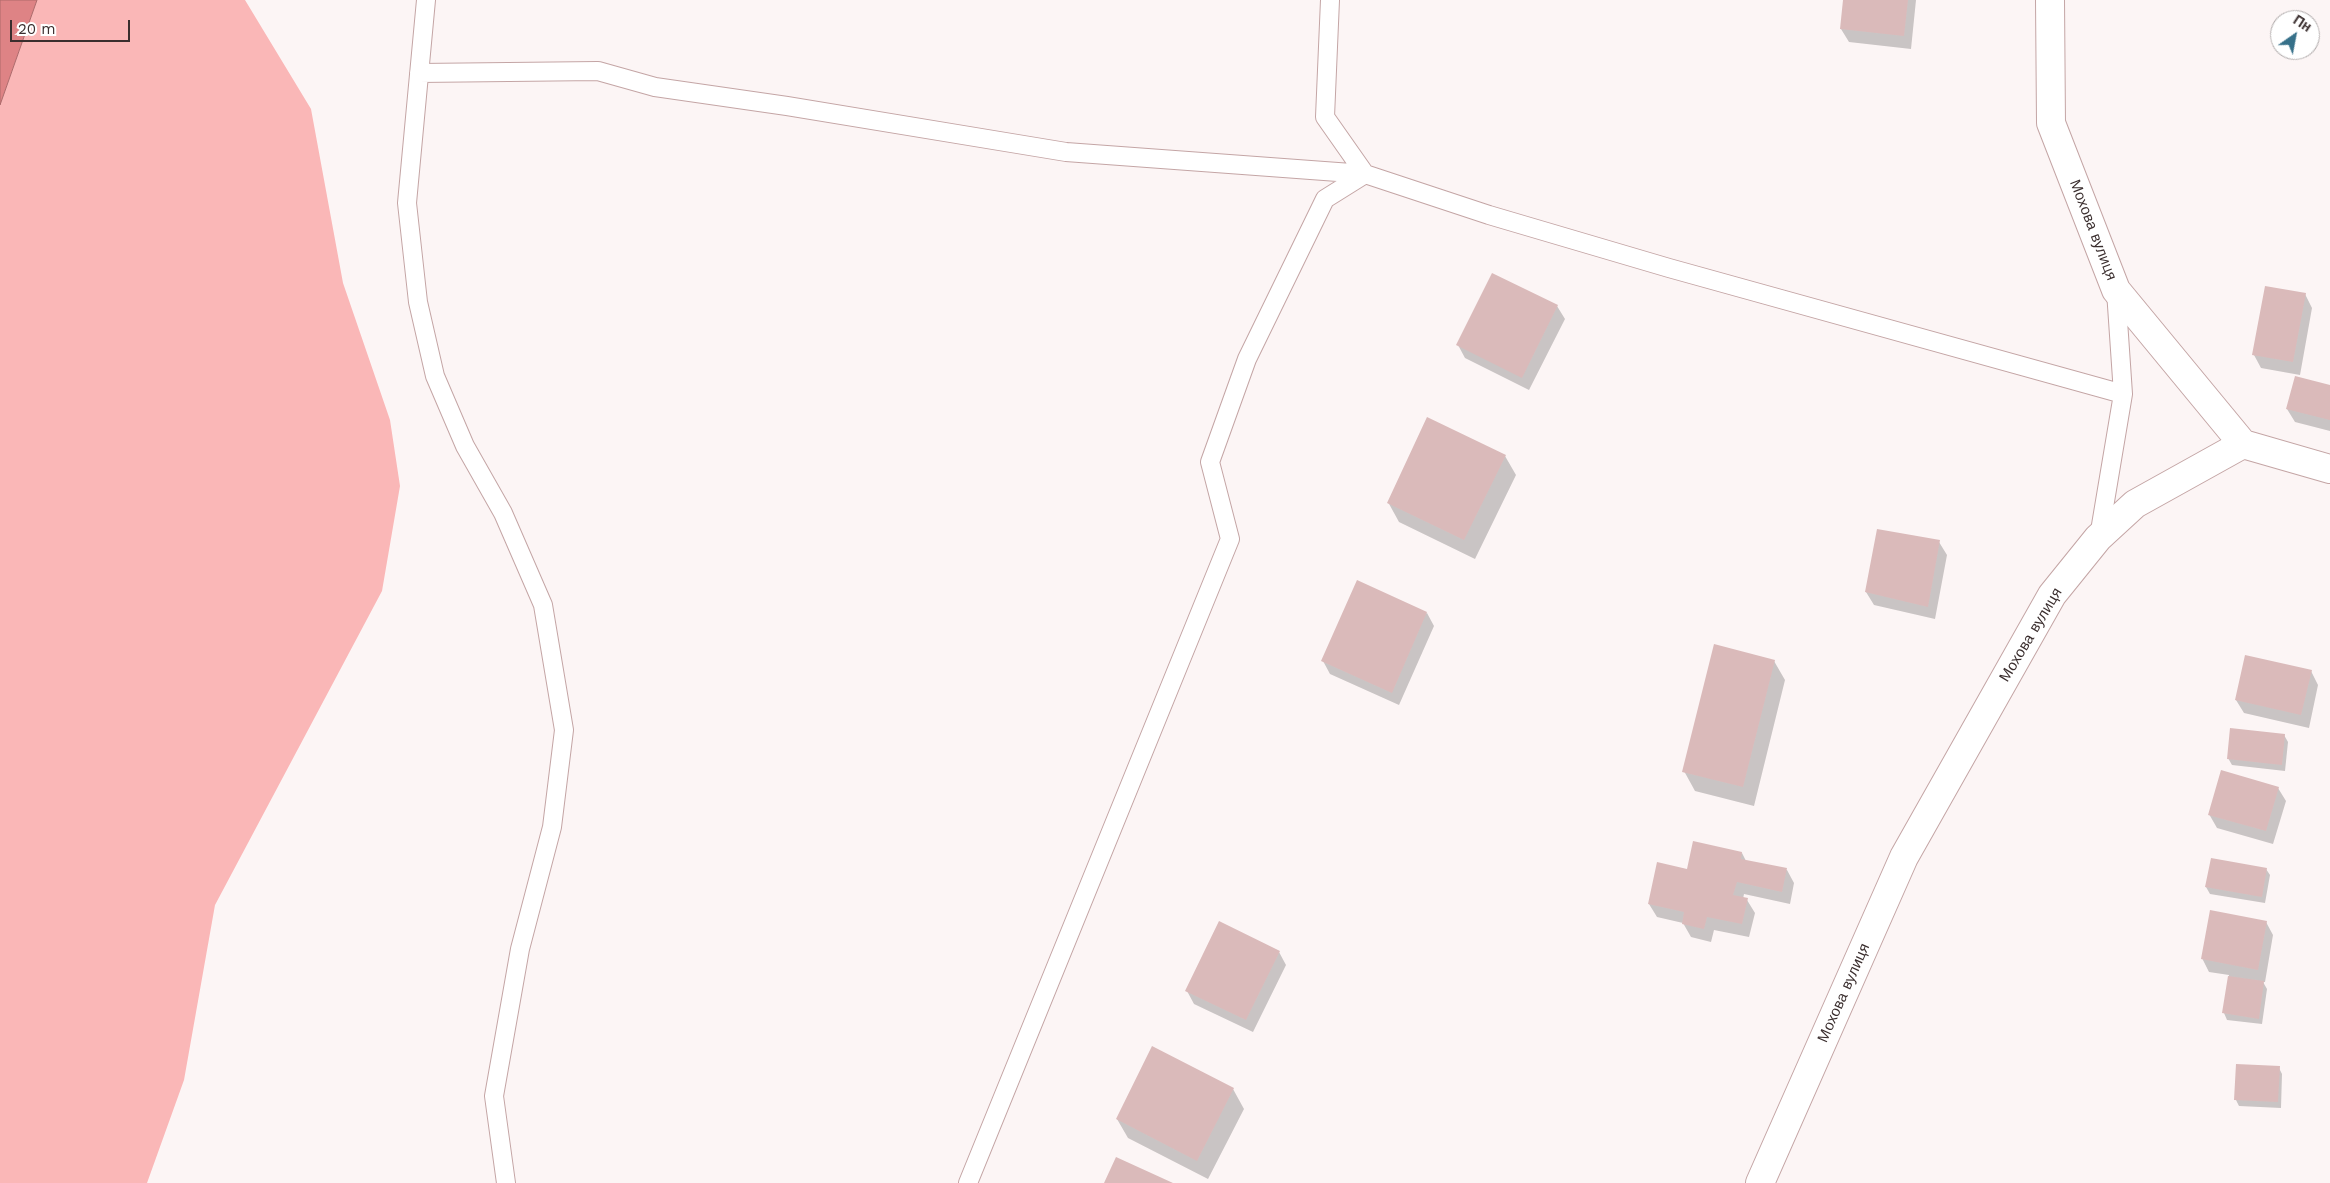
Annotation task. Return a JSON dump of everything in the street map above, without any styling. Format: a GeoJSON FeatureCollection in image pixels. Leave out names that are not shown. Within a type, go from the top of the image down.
{"type":"FeatureCollection","features":[{"type":"Feature","properties":{"kind":"street","name":"Мохова вулиця"},"geometry":{"type":"LineString","coordinates":[[1760,1183],[1904,857],[2052,595],[2098,538],[2135,504],[2243,444],[2116,290],[2051,123],[2050,0]]}},
{"type":"Feature","properties":{"kind":"street"},"geometry":{"type":"LineString","coordinates":[[2243,444],[2330,469]]}},
{"type":"Feature","properties":{"kind":"lane"},"geometry":{"type":"LineString","coordinates":[[426,0],[408,203],[418,302],[435,376],[464,446],[503,513],[543,605],[564,730],[552,827],[520,949],[494,1096],[506,1183]]}},
{"type":"Feature","properties":{"kind":"lane"},"geometry":{"type":"LineString","coordinates":[[1330,0],[1325,116],[1365,174]]}},
{"type":"Feature","properties":{"kind":"lane"},"geometry":{"type":"LineString","coordinates":[[419,73],[598,71],[655,87],[787,106],[1066,152],[1365,174],[1489,215],[1669,268],[2123,394]]}},
{"type":"Feature","properties":{"kind":"lane"},"geometry":{"type":"LineString","coordinates":[[968,1183],[1230,539],[1210,462],[1247,359],[1325,199],[1365,174]]}},
{"type":"Feature","properties":{"kind":"lane"},"geometry":{"type":"LineString","coordinates":[[2098,538],[2123,394],[2116,290]]}},
{"type":"Feature","properties":{"kind":"shaded area"},"geometry":{"type":"Polygon","coordinates":[[[0,0],[37,0],[0,105],[0,0]]]}},
{"type":"Feature","properties":{"kind":"shaded area"},"geometry":{"type":"Polygon","coordinates":[[[37,0],[245,0],[311,109],[343,283],[390,420],[400,486],[382,591],[215,905],[184,1080],[147,1183],[0,1183],[0,105],[37,0]]]}},
{"type":"Feature","properties":{"kind":"building"},"geometry":{"type":"Polygon","coordinates":[[[1843,0],[1908,0],[1904,36],[1840,29],[1843,0]]]}},
{"type":"Feature","properties":{"kind":"building"},"geometry":{"type":"Polygon","coordinates":[[[1492,273],[1558,305],[1522,378],[1456,345],[1492,273]]]}},
{"type":"Feature","properties":{"kind":"building"},"geometry":{"type":"Polygon","coordinates":[[[2265,286],[2306,293],[2293,362],[2252,355],[2265,286]]]}},
{"type":"Feature","properties":{"kind":"building"},"geometry":{"type":"Polygon","coordinates":[[[2295,376],[2330,385],[2330,420],[2286,409],[2295,376]]]}},
{"type":"Feature","properties":{"kind":"building"},"geometry":{"type":"Polygon","coordinates":[[[1427,417],[1506,455],[1464,540],[1387,503],[1427,417]]]}},
{"type":"Feature","properties":{"kind":"building"},"geometry":{"type":"Polygon","coordinates":[[[1877,529],[1940,540],[1928,607],[1865,592],[1877,529]]]}},
{"type":"Feature","properties":{"kind":"building"},"geometry":{"type":"Polygon","coordinates":[[[1357,580],[1427,612],[1392,693],[1321,661],[1357,580]]]}},
{"type":"Feature","properties":{"kind":"building"},"geometry":{"type":"Polygon","coordinates":[[[1714,644],[1775,660],[1743,787],[1682,772],[1714,644]]]}},
{"type":"Feature","properties":{"kind":"building"},"geometry":{"type":"Polygon","coordinates":[[[2245,655],[2312,670],[2301,715],[2235,700],[2245,655]]]}},
{"type":"Feature","properties":{"kind":"building"},"geometry":{"type":"Polygon","coordinates":[[[2230,728],[2285,734],[2282,765],[2227,759],[2230,728]]]}},
{"type":"Feature","properties":{"kind":"building"},"geometry":{"type":"Polygon","coordinates":[[[2221,770],[2279,787],[2266,831],[2208,815],[2221,770]]]}},
{"type":"Feature","properties":{"kind":"building"},"geometry":{"type":"Polygon","coordinates":[[[1693,841],[1742,852],[1741,859],[1787,868],[1782,892],[1737,882],[1733,895],[1748,898],[1742,924],[1707,917],[1704,929],[1682,924],[1684,912],[1648,904],[1657,862],[1687,869],[1693,841]]]}},
{"type":"Feature","properties":{"kind":"building"},"geometry":{"type":"Polygon","coordinates":[[[2211,858],[2267,868],[2262,897],[2205,887],[2211,858]]]}},
{"type":"Feature","properties":{"kind":"building"},"geometry":{"type":"Polygon","coordinates":[[[2210,910],[2267,921],[2258,970],[2201,959],[2210,910]]]}},
{"type":"Feature","properties":{"kind":"building"},"geometry":{"type":"Polygon","coordinates":[[[1219,921],[1280,951],[1246,1020],[1185,991],[1219,921]]]}},
{"type":"Feature","properties":{"kind":"building"},"geometry":{"type":"Polygon","coordinates":[[[2228,976],[2264,981],[2259,1019],[2222,1013],[2228,976]]]}},
{"type":"Feature","properties":{"kind":"building"},"geometry":{"type":"Polygon","coordinates":[[[1152,1046],[1234,1088],[1197,1161],[1116,1119],[1152,1046]]]}},
{"type":"Feature","properties":{"kind":"building"},"geometry":{"type":"Polygon","coordinates":[[[2236,1064],[2280,1066],[2278,1102],[2234,1100],[2236,1064]]]}},
{"type":"Feature","properties":{"kind":"building"},"geometry":{"type":"Polygon","coordinates":[[[1116,1157],[1173,1183],[1104,1183],[1116,1157]]]}}]}
